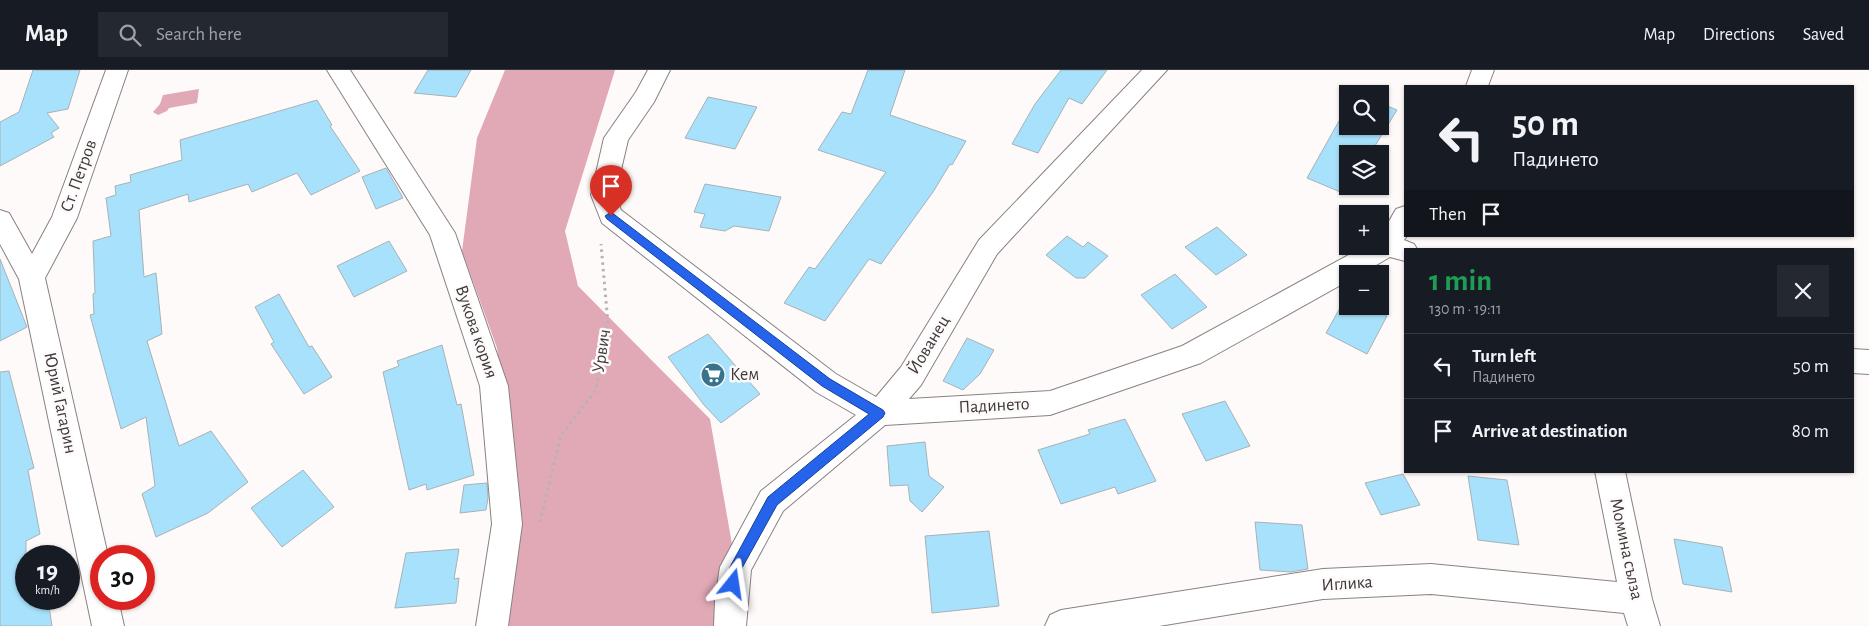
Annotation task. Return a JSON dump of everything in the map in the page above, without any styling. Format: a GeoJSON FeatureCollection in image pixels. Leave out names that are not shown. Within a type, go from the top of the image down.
{"type":"FeatureCollection","features":[{"type":"Feature","properties":{"kind":"street","name":"Ст. Петров"},"geometry":{"type":"LineString","coordinates":[[32,278],[64,218],[117,70]]}},
{"type":"Feature","properties":{"kind":"street","name":"Вукова кория"},"geometry":{"type":"LineString","coordinates":[[338,70],[442,232],[494,386],[507,524],[492,626]]}},
{"type":"Feature","properties":{"kind":"street"},"geometry":{"type":"LineString","coordinates":[[658,70],[646,96],[616,138],[603,195],[611,216],[826,383],[879,413]]}},
{"type":"Feature","properties":{"kind":"street","name":"Йованец"},"geometry":{"type":"LineString","coordinates":[[730,626],[731,601],[736,567],[772,501],[879,413],[911,376],[988,247],[1156,70]]}},
{"type":"Feature","properties":{"kind":"street"},"geometry":{"type":"LineString","coordinates":[[1477,85],[1483,70]]}},
{"type":"Feature","properties":{"kind":"street","name":"Юрий Гагарин"},"geometry":{"type":"LineString","coordinates":[[0,220],[32,278],[90,545]]}},
{"type":"Feature","properties":{"kind":"street"},"geometry":{"type":"LineString","coordinates":[[1396,249],[1404,220]]}},
{"type":"Feature","properties":{"kind":"street","name":"Падинето"},"geometry":{"type":"LineString","coordinates":[[879,413],[1050,403],[1191,355],[1396,249]]}},
{"type":"Feature","properties":{"kind":"street"},"geometry":{"type":"LineString","coordinates":[[1854,361],[1869,362]]}},
{"type":"Feature","properties":{"kind":"street","name":"Момина сълза"},"geometry":{"type":"LineString","coordinates":[[1610,473],[1640,613]]}},
{"type":"Feature","properties":{"kind":"street","name":"Иглика"},"geometry":{"type":"LineString","coordinates":[[1061,626],[1323,584],[1431,579],[1640,613]]}},
{"type":"Feature","properties":{"kind":"street"},"geometry":{"type":"LineString","coordinates":[[104,610],[108,626]]}},
{"type":"Feature","properties":{"kind":"path","name":"Урвич"},"geometry":{"type":"LineString","coordinates":[[538,527],[561,435],[596,390],[608,324],[601,245],[611,216]]}},
{"type":"Feature","properties":{"kind":"shaded area"},"geometry":{"type":"Polygon","coordinates":[[[505,70],[615,70],[565,231],[578,286],[710,419],[736,567],[730,626],[495,626],[509,441],[497,348],[462,251],[477,138],[505,70]]]}},
{"type":"Feature","properties":{"kind":"shaded area"},"geometry":{"type":"Polygon","coordinates":[[[199,89],[197,103],[169,108],[158,115],[153,112],[160,104],[163,95],[199,89]]]}},
{"type":"Feature","properties":{"kind":"building"},"geometry":{"type":"Polygon","coordinates":[[[33,70],[80,70],[68,109],[47,113],[59,128],[51,133],[54,137],[0,166],[0,122],[19,112],[33,70]]]}},
{"type":"Feature","properties":{"kind":"building"},"geometry":{"type":"Polygon","coordinates":[[[428,70],[471,70],[456,97],[414,93],[428,70]]]}},
{"type":"Feature","properties":{"kind":"building"},"geometry":{"type":"Polygon","coordinates":[[[868,70],[905,70],[890,115],[966,141],[952,165],[950,164],[933,192],[881,264],[869,259],[825,321],[784,303],[809,267],[815,269],[886,172],[818,150],[842,112],[851,114],[868,70]]]}},
{"type":"Feature","properties":{"kind":"building"},"geometry":{"type":"Polygon","coordinates":[[[1061,70],[1107,70],[1082,104],[1069,98],[1038,153],[1012,144],[1035,104],[1061,70]]]}},
{"type":"Feature","properties":{"kind":"building"},"geometry":{"type":"Polygon","coordinates":[[[708,97],[757,107],[735,149],[685,138],[708,97]]]}},
{"type":"Feature","properties":{"kind":"building"},"geometry":{"type":"Polygon","coordinates":[[[317,100],[332,125],[330,126],[360,171],[311,195],[297,173],[252,192],[248,184],[189,202],[188,194],[139,210],[144,277],[156,273],[162,334],[147,341],[179,446],[211,431],[248,482],[208,513],[156,537],[142,494],[155,486],[146,417],[121,429],[90,315],[94,314],[93,294],[95,293],[93,241],[111,236],[106,198],[116,195],[115,186],[131,182],[130,175],[182,160],[180,140],[317,100]]]}},
{"type":"Feature","properties":{"kind":"building"},"geometry":{"type":"Polygon","coordinates":[[[1389,107],[1397,110],[1389,123],[1389,107]]]}},
{"type":"Feature","properties":{"kind":"building"},"geometry":{"type":"Polygon","coordinates":[[[1339,121],[1339,135],[1382,135],[1376,145],[1339,145],[1339,191],[1307,178],[1339,121]]]}},
{"type":"Feature","properties":{"kind":"building"},"geometry":{"type":"Polygon","coordinates":[[[386,168],[403,198],[376,209],[362,177],[386,168]]]}},
{"type":"Feature","properties":{"kind":"building"},"geometry":{"type":"Polygon","coordinates":[[[705,184],[781,197],[769,231],[734,226],[725,231],[700,227],[705,214],[694,212],[705,184]]]}},
{"type":"Feature","properties":{"kind":"building"},"geometry":{"type":"Polygon","coordinates":[[[1217,227],[1247,255],[1216,275],[1185,247],[1217,227]]]}},
{"type":"Feature","properties":{"kind":"building"},"geometry":{"type":"Polygon","coordinates":[[[1067,236],[1083,247],[1088,242],[1108,256],[1085,278],[1076,278],[1046,255],[1067,236]]]}},
{"type":"Feature","properties":{"kind":"building"},"geometry":{"type":"Polygon","coordinates":[[[389,241],[407,271],[354,297],[337,266],[389,241]]]}},
{"type":"Feature","properties":{"kind":"building"},"geometry":{"type":"Polygon","coordinates":[[[0,259],[27,327],[0,341],[0,259]]]}},
{"type":"Feature","properties":{"kind":"building"},"geometry":{"type":"Polygon","coordinates":[[[1175,274],[1207,307],[1172,329],[1141,295],[1175,274]]]}},
{"type":"Feature","properties":{"kind":"building"},"geometry":{"type":"Polygon","coordinates":[[[279,294],[309,347],[312,346],[332,377],[304,394],[271,344],[274,342],[255,307],[279,294]]]}},
{"type":"Feature","properties":{"kind":"building"},"geometry":{"type":"Polygon","coordinates":[[[1339,310],[1339,315],[1387,316],[1367,354],[1326,333],[1339,310]]]}},
{"type":"Feature","properties":{"kind":"building","name":"Кем"},"geometry":{"type":"Polygon","coordinates":[[[708,334],[760,394],[721,423],[704,405],[668,357],[708,334]]]}},
{"type":"Feature","properties":{"kind":"building"},"geometry":{"type":"Polygon","coordinates":[[[967,338],[994,350],[980,374],[963,390],[943,381],[967,338]]]}},
{"type":"Feature","properties":{"kind":"building"},"geometry":{"type":"Polygon","coordinates":[[[442,345],[457,405],[461,404],[474,475],[427,490],[426,484],[409,490],[383,372],[399,366],[397,361],[442,345]]]}},
{"type":"Feature","properties":{"kind":"building"},"geometry":{"type":"Polygon","coordinates":[[[9,371],[34,468],[28,470],[40,534],[26,541],[26,545],[15,545],[15,610],[50,610],[52,626],[0,626],[0,372],[9,371]]]}},
{"type":"Feature","properties":{"kind":"building"},"geometry":{"type":"Polygon","coordinates":[[[1225,401],[1250,446],[1206,461],[1182,414],[1225,401]]]}},
{"type":"Feature","properties":{"kind":"building"},"geometry":{"type":"Polygon","coordinates":[[[1125,419],[1156,481],[1118,494],[1115,487],[1061,504],[1038,450],[1090,434],[1088,430],[1125,419]]]}},
{"type":"Feature","properties":{"kind":"building"},"geometry":{"type":"Polygon","coordinates":[[[925,442],[929,476],[944,487],[922,512],[910,501],[908,485],[890,486],[887,446],[925,442]]]}},
{"type":"Feature","properties":{"kind":"building"},"geometry":{"type":"Polygon","coordinates":[[[303,470],[334,507],[282,547],[251,508],[303,470]]]}},
{"type":"Feature","properties":{"kind":"building"},"geometry":{"type":"Polygon","coordinates":[[[1403,474],[1420,505],[1381,515],[1365,483],[1403,474]]]}},
{"type":"Feature","properties":{"kind":"building"},"geometry":{"type":"Polygon","coordinates":[[[1468,476],[1507,480],[1519,545],[1478,540],[1468,476]]]}},
{"type":"Feature","properties":{"kind":"building"},"geometry":{"type":"Polygon","coordinates":[[[487,483],[488,498],[486,510],[460,513],[464,485],[487,483]]]}},
{"type":"Feature","properties":{"kind":"building"},"geometry":{"type":"Polygon","coordinates":[[[1255,522],[1302,525],[1308,569],[1291,572],[1260,570],[1255,522]]]}},
{"type":"Feature","properties":{"kind":"building"},"geometry":{"type":"Polygon","coordinates":[[[989,531],[999,606],[932,613],[925,536],[989,531]]]}},
{"type":"Feature","properties":{"kind":"building"},"geometry":{"type":"Polygon","coordinates":[[[1674,539],[1722,547],[1732,592],[1683,584],[1674,539]]]}},
{"type":"Feature","properties":{"kind":"building"},"geometry":{"type":"Polygon","coordinates":[[[459,549],[454,579],[459,578],[456,603],[395,608],[406,553],[459,549]]]}},
{"type":"Feature","properties":{"kind":"place","name":"Кем"},"geometry":{"type":"Point","coordinates":[713,375]}},
{"type":"Feature","properties":{"kind":"route"},"geometry":{"type":"LineString","coordinates":[[611,216],[826,383],[879,413],[772,501],[736,567],[733,584]]}}]}
